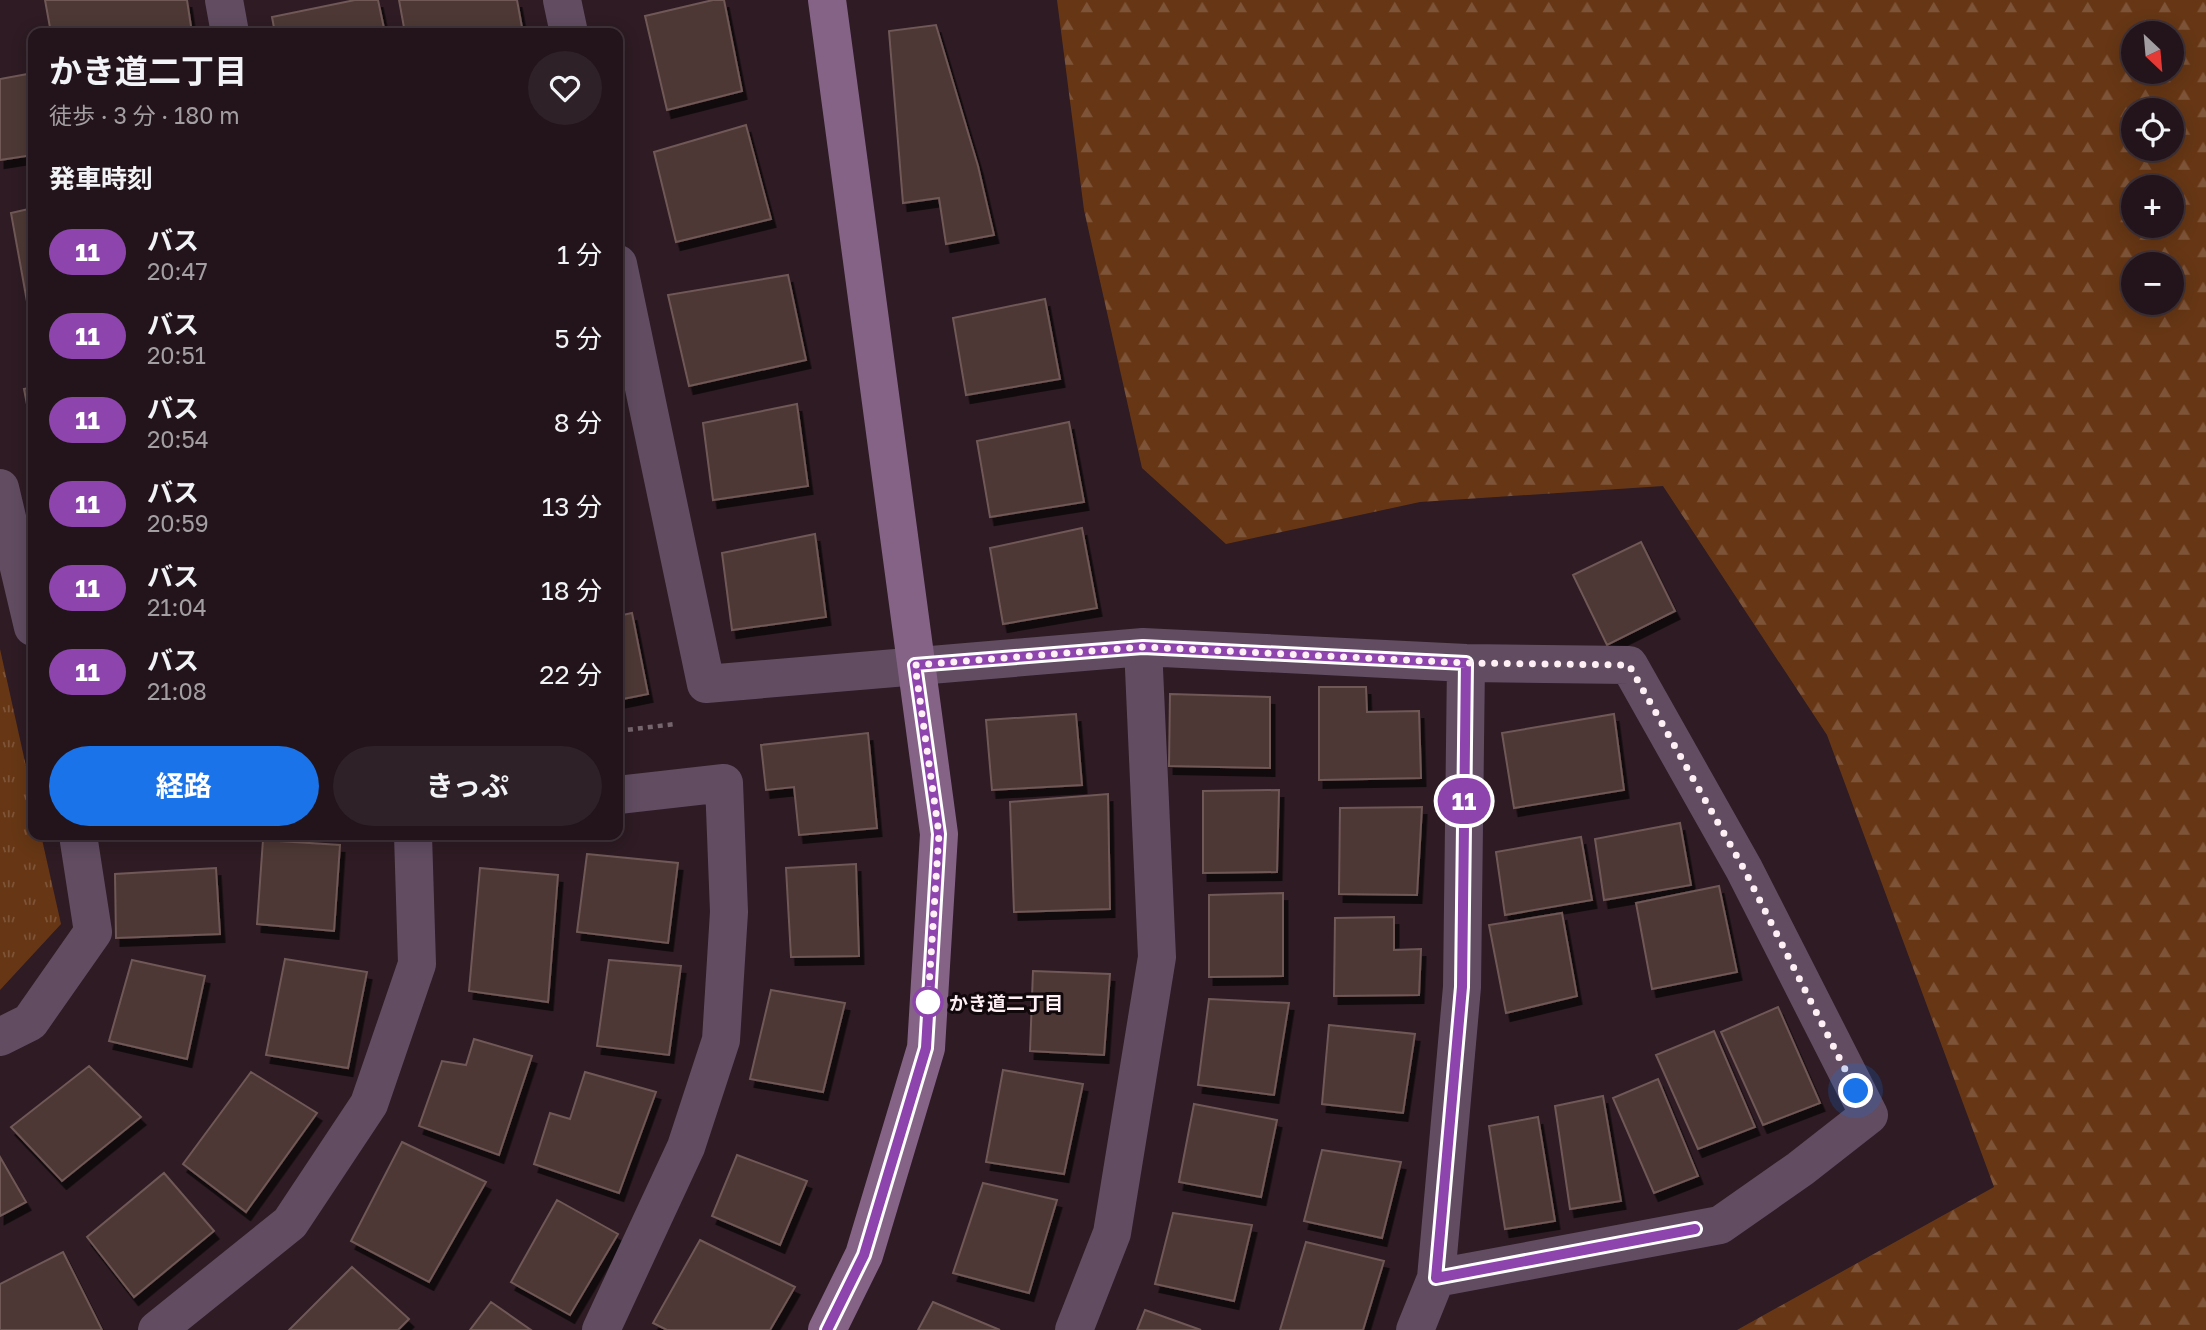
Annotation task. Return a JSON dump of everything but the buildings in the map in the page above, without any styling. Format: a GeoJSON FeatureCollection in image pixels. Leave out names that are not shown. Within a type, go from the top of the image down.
{"type":"FeatureCollection","features":[{"type":"Feature","properties":{"kind":"street"},"geometry":{"type":"LineString","coordinates":[[224,0],[229,28]]}},
{"type":"Feature","properties":{"kind":"street"},"geometry":{"type":"LineString","coordinates":[[562,0],[568,28]]}},
{"type":"Feature","properties":{"kind":"street"},"geometry":{"type":"LineString","coordinates":[[827,0],[939,834],[926,1048],[864,1255],[827,1330]]}},
{"type":"Feature","properties":{"kind":"street"},"geometry":{"type":"LineString","coordinates":[[623,288],[706,684],[1143,647],[1466,663],[1629,665],[1744,869],[1869,1115],[1720,1224],[1436,1278]]}},
{"type":"Feature","properties":{"kind":"street"},"geometry":{"type":"LineString","coordinates":[[0,488],[28,606]]}},
{"type":"Feature","properties":{"kind":"street"},"geometry":{"type":"LineString","coordinates":[[1074,1330],[1112,1233],[1157,957],[1143,647]]}},
{"type":"Feature","properties":{"kind":"street"},"geometry":{"type":"LineString","coordinates":[[1415,1330],[1436,1278],[1462,987],[1466,663]]}},
{"type":"Feature","properties":{"kind":"street"},"geometry":{"type":"LineString","coordinates":[[601,1330],[686,1147],[721,1040],[729,912],[724,783],[623,794]]}},
{"type":"Feature","properties":{"kind":"street"},"geometry":{"type":"LineString","coordinates":[[0,1037],[30,1022],[93,932],[79,840]]}},
{"type":"Feature","properties":{"kind":"street"},"geometry":{"type":"LineString","coordinates":[[157,1330],[290,1223],[369,1104],[417,964],[413,840]]}},
{"type":"Feature","properties":{"kind":"green space"},"geometry":{"type":"Polygon","coordinates":[[[1057,0],[2206,0],[2206,1330],[1737,1330],[1994,1187],[1827,735],[1663,486],[1420,502],[1226,544],[1142,468],[1084,210],[1057,0]]]}},
{"type":"Feature","properties":{"kind":"green space"},"geometry":{"type":"Polygon","coordinates":[[[0,649],[28,775],[28,840],[42,840],[61,924],[0,990],[0,649]]]}},
{"type":"Feature","properties":{"kind":"bus line","name":"11"},"geometry":{"type":"LineString","coordinates":[[827,1330],[864,1255],[926,1048],[939,834],[915,665],[1143,647],[1466,663],[1462,987],[1436,1278],[1695,1229]]}},
{"type":"Feature","properties":{"kind":"place","name":"かき道二丁目"},"geometry":{"type":"Point","coordinates":[928,1002]}},
{"type":"Feature","properties":{"kind":"route"},"geometry":{"type":"LineString","coordinates":[[928,1002],[939,834],[915,665],[1143,647],[1466,663],[1629,665],[1744,869],[1856,1091]]}}]}
